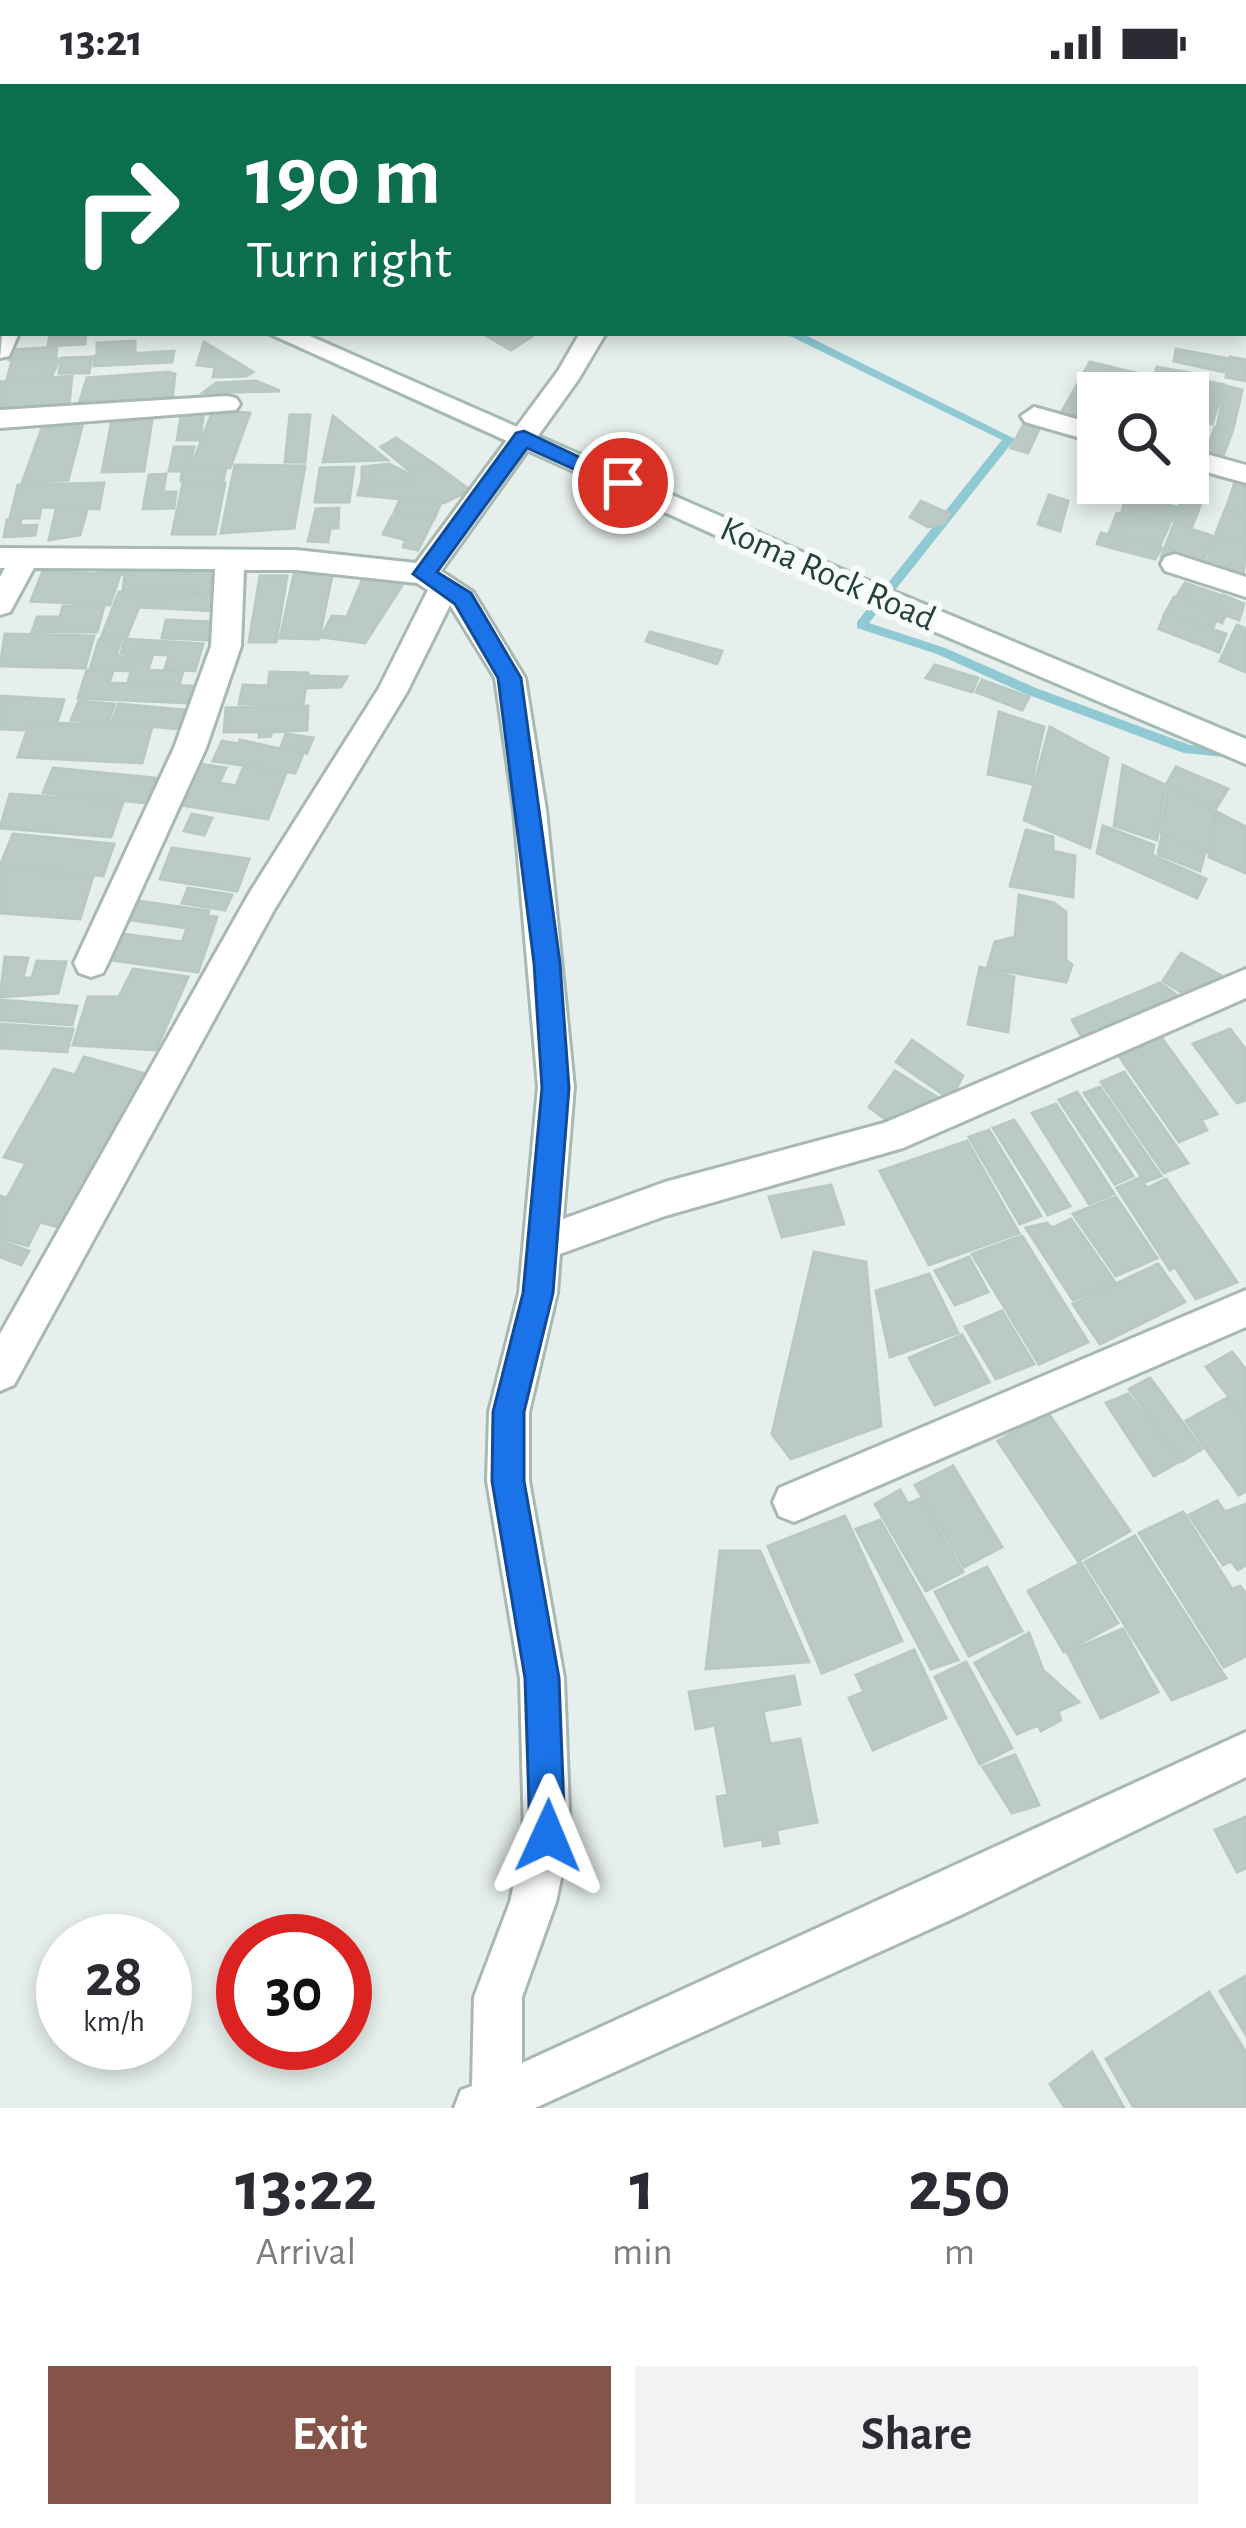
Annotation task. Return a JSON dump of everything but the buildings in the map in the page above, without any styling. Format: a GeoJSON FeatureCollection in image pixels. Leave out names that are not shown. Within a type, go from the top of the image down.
{"type":"FeatureCollection","features":[{"type":"Feature","properties":{"kind":"street","name":"Koma Rock Road"},"geometry":{"type":"LineString","coordinates":[[288,336],[859,588],[1246,752]]}},
{"type":"Feature","properties":{"kind":"street"},"geometry":{"type":"LineString","coordinates":[[0,1372],[262,901],[392,692],[434,579],[591,336]]}},
{"type":"Feature","properties":{"kind":"street"},"geometry":{"type":"LineString","coordinates":[[0,419],[227,404]]}},
{"type":"Feature","properties":{"kind":"street"},"geometry":{"type":"LineString","coordinates":[[1034,416],[1077,428]]}},
{"type":"Feature","properties":{"kind":"street"},"geometry":{"type":"LineString","coordinates":[[1209,464],[1246,474]]}},
{"type":"Feature","properties":{"kind":"street"},"geometry":{"type":"LineString","coordinates":[[0,605],[12,558],[338,563],[434,579],[463,599],[510,678],[530,810],[556,1088],[538,1293],[508,1412],[508,1481],[542,1678],[548,1836],[533,1902],[498,1996],[488,2104],[944,1898],[1246,1754]]}},
{"type":"Feature","properties":{"kind":"street"},"geometry":{"type":"LineString","coordinates":[[91,963],[190,748],[226,646],[230,559]]}},
{"type":"Feature","properties":{"kind":"street"},"geometry":{"type":"LineString","coordinates":[[1175,564],[1246,587]]}},
{"type":"Feature","properties":{"kind":"street"},"geometry":{"type":"LineString","coordinates":[[543,1243],[664,1199],[890,1137],[1246,983]]}},
{"type":"Feature","properties":{"kind":"street"},"geometry":{"type":"LineString","coordinates":[[794,1502],[1246,1309]]}},
{"type":"Feature","properties":{"kind":"waterway"},"geometry":{"type":"LineString","coordinates":[[798,336],[1009,439],[861,625],[941,651],[1031,691],[1189,750],[1246,754]]}},
{"type":"Feature","properties":{"kind":"route"},"geometry":{"type":"LineString","coordinates":[[548,1836],[542,1678],[508,1481],[508,1412],[538,1293],[556,1088],[547,963],[510,678],[463,599],[424,574],[524,438],[623,483]]}}]}
